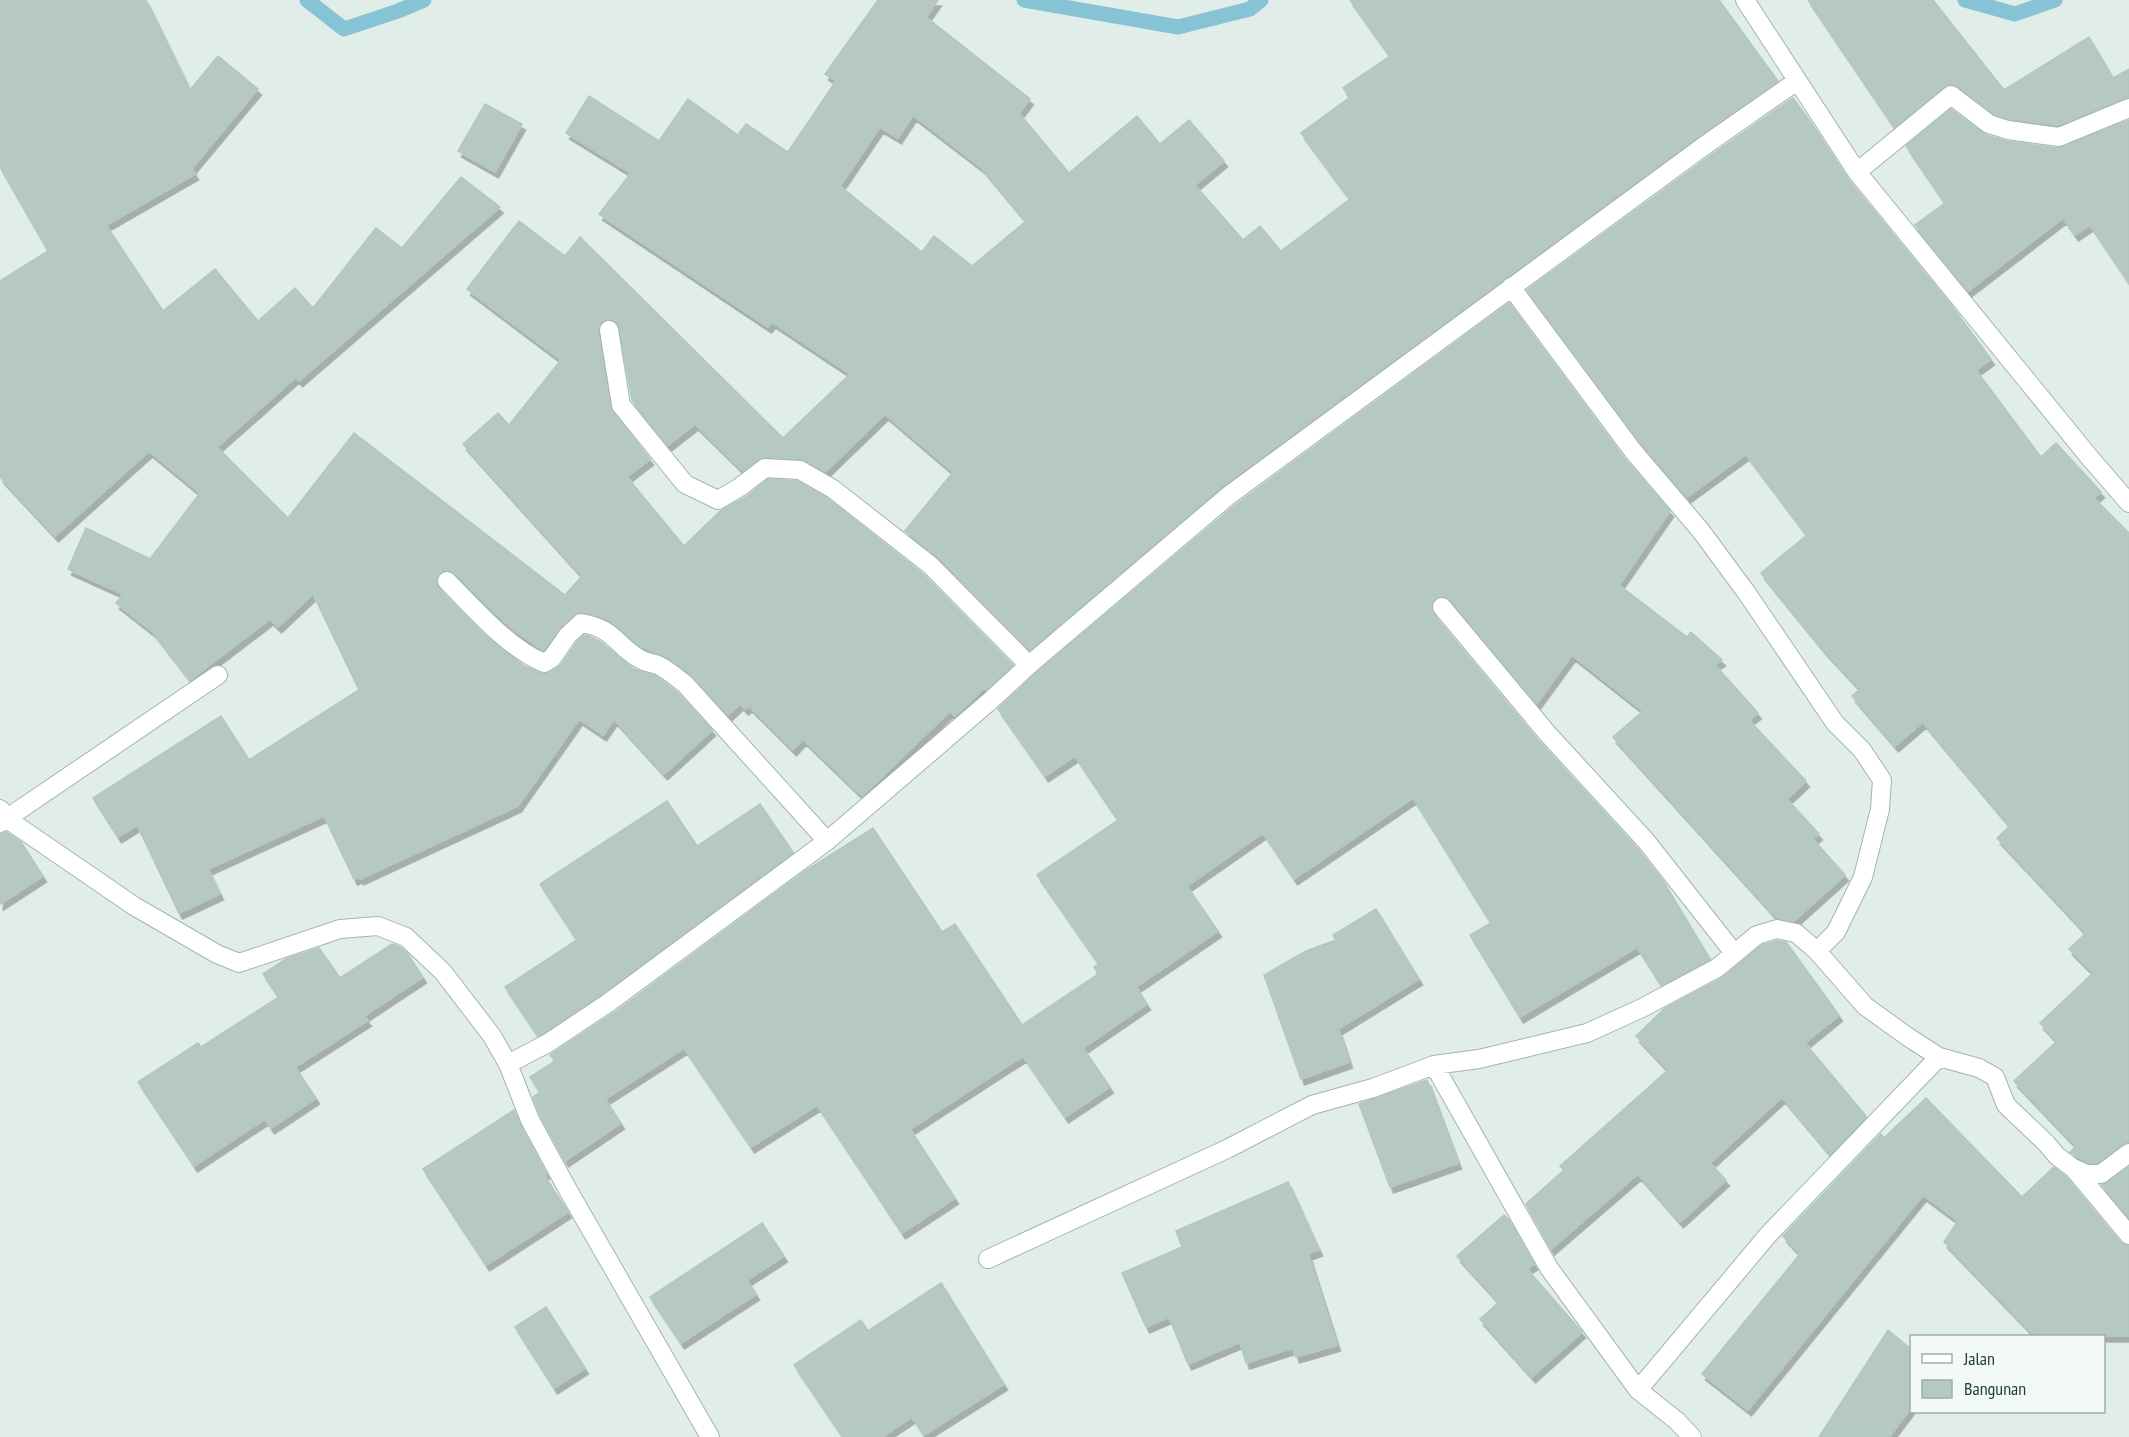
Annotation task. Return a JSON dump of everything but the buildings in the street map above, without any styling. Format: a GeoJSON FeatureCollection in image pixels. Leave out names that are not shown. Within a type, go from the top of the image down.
{"type":"FeatureCollection","features":[{"type":"Feature","properties":{"kind":"street"},"geometry":{"type":"LineString","coordinates":[[1745,0],[1857,172],[2129,503]]}},
{"type":"Feature","properties":{"kind":"street"},"geometry":{"type":"LineString","coordinates":[[508,1064],[548,1043],[608,1004],[827,841],[1228,496],[1704,146],[1797,81]]}},
{"type":"Feature","properties":{"kind":"street"},"geometry":{"type":"LineString","coordinates":[[1857,172],[1952,95],[1989,124],[2008,130],[2060,136],[2129,108]]}},
{"type":"Feature","properties":{"kind":"street"},"geometry":{"type":"LineString","coordinates":[[1511,287],[1633,451],[1701,531],[1746,592],[1834,723],[1862,750],[1882,780],[1880,809],[1863,877],[1836,933],[1816,951]]}},
{"type":"Feature","properties":{"kind":"street"},"geometry":{"type":"LineString","coordinates":[[609,330],[621,405],[685,484],[718,500],[765,468],[800,470],[833,489],[930,565],[1029,665]]}},
{"type":"Feature","properties":{"kind":"street"},"geometry":{"type":"LineString","coordinates":[[447,581],[494,627],[534,659],[544,663],[552,658],[568,635],[581,623],[603,629],[641,660],[657,665],[673,674],[685,684],[827,841]]}},
{"type":"Feature","properties":{"kind":"street"},"geometry":{"type":"LineString","coordinates":[[1442,607],[1547,733],[1646,841],[1734,953]]}},
{"type":"Feature","properties":{"kind":"street"},"geometry":{"type":"LineString","coordinates":[[218,675],[2,817],[134,906],[217,954],[238,963],[340,929],[378,926],[406,937],[443,972],[492,1036],[508,1064],[530,1120],[562,1180],[710,1437]]}},
{"type":"Feature","properties":{"kind":"street"},"geometry":{"type":"LineString","coordinates":[[988,1259],[1227,1149],[1312,1105],[1373,1088],[1434,1065],[1479,1059],[1587,1033],[1642,1008],[1717,968],[1757,935],[1777,929],[1796,933],[1816,951],[1865,1006],[1939,1057],[1979,1068],[1995,1077],[2006,1105],[2057,1156],[2073,1168],[2086,1174],[2101,1174],[2129,1153]]}},
{"type":"Feature","properties":{"kind":"street"},"geometry":{"type":"LineString","coordinates":[[1638,1390],[1768,1235],[1939,1057]]}},
{"type":"Feature","properties":{"kind":"street"},"geometry":{"type":"LineString","coordinates":[[1434,1065],[1549,1268],[1638,1390],[1677,1421],[1692,1437]]}},
{"type":"Feature","properties":{"kind":"street"},"geometry":{"type":"LineString","coordinates":[[2073,1168],[2129,1235]]}},
{"type":"Feature","properties":{"kind":"waterway"},"geometry":{"type":"LineString","coordinates":[[307,0],[344,29],[424,0]]}},
{"type":"Feature","properties":{"kind":"waterway"},"geometry":{"type":"LineString","coordinates":[[1024,0],[1178,27],[1250,9],[1261,0]]}},
{"type":"Feature","properties":{"kind":"waterway"},"geometry":{"type":"LineString","coordinates":[[1965,0],[2015,14],[2055,0]]}}]}
